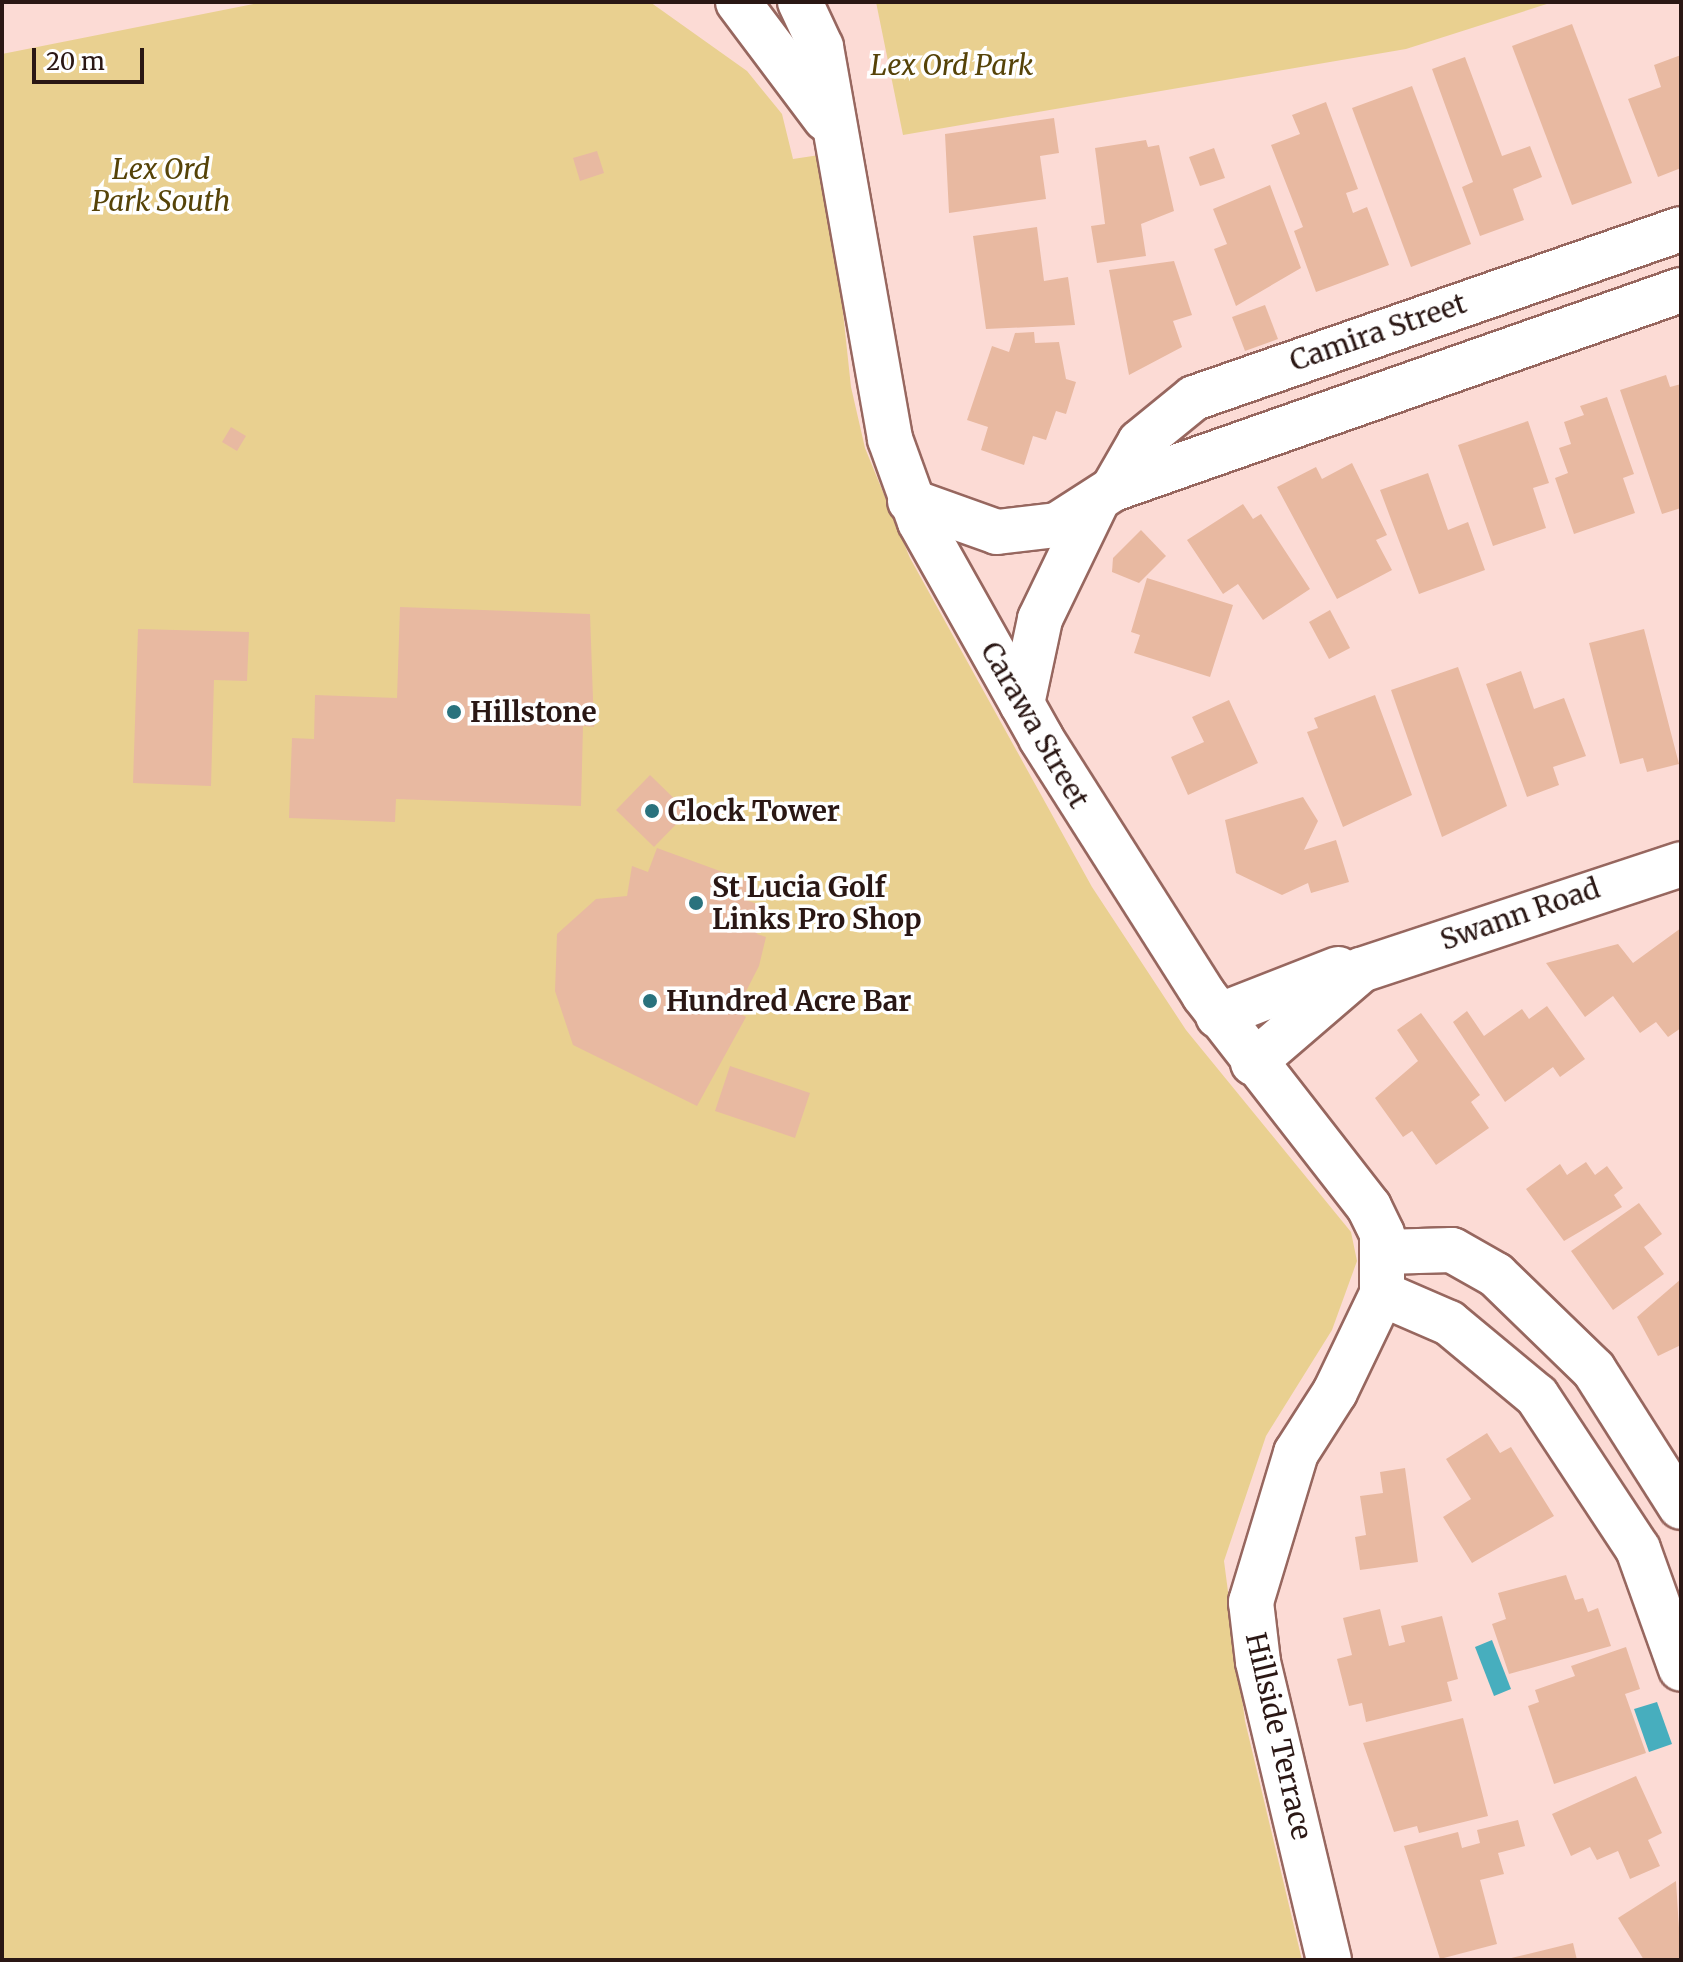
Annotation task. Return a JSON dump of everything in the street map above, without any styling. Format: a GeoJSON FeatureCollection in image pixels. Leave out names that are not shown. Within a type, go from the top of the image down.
{"type":"FeatureCollection","features":[{"type":"Feature","properties":{"kind":"street","name":"Carawa Street"},"geometry":{"type":"LineString","coordinates":[[738,2],[834,131]]}},
{"type":"Feature","properties":{"kind":"street","name":"Carawa Street"},"geometry":{"type":"LineString","coordinates":[[800,2],[821,47],[884,412],[910,501],[1022,704],[1218,1016],[1369,1207],[1384,1273]]}},
{"type":"Feature","properties":{"kind":"street","name":"Camira Street"},"geometry":{"type":"LineString","coordinates":[[1022,704],[1040,619],[1104,497],[1140,442],[1194,398],[1681,229]]}},
{"type":"Feature","properties":{"kind":"street"},"geometry":{"type":"LineString","coordinates":[[910,501],[1006,533],[1057,525],[1104,497],[1681,290]]}},
{"type":"Feature","properties":{"kind":"street","name":"Swann Road"},"geometry":{"type":"LineString","coordinates":[[1218,1016],[1323,972],[1361,970],[1681,864]]}},
{"type":"Feature","properties":{"kind":"street","name":"Swann Road"},"geometry":{"type":"LineString","coordinates":[[1253,1063],[1361,970]]}},
{"type":"Feature","properties":{"kind":"street"},"geometry":{"type":"LineString","coordinates":[[1681,1507],[1594,1370],[1523,1298],[1466,1254],[1427,1247],[1384,1273],[1537,1396],[1638,1549],[1681,1669]]}},
{"type":"Feature","properties":{"kind":"street","name":"Hillside Terrace"},"geometry":{"type":"LineString","coordinates":[[1329,1960],[1258,1662],[1251,1602],[1296,1453],[1335,1392],[1384,1273]]}},
{"type":"Feature","properties":{"kind":"green space","name":"Lex Ord Park South"},"geometry":{"type":"Polygon","coordinates":[[[264,2],[650,2],[747,71],[782,114],[793,159],[826,154],[851,387],[865,448],[910,558],[1092,887],[1186,1030],[1351,1232],[1357,1261],[1332,1330],[1266,1436],[1224,1561],[1245,1721],[1302,1960],[2,1960],[2,54],[264,2]]]}},
{"type":"Feature","properties":{"kind":"green space","name":"Lex Ord Park"},"geometry":{"type":"Polygon","coordinates":[[[876,2],[1553,2],[1406,49],[903,135],[876,2]]]}},
{"type":"Feature","properties":{"kind":"water"},"geometry":{"type":"Polygon","coordinates":[[[1492,1640],[1511,1689],[1494,1696],[1475,1647],[1492,1640]]]}},
{"type":"Feature","properties":{"kind":"water"},"geometry":{"type":"Polygon","coordinates":[[[1657,1702],[1672,1744],[1649,1752],[1634,1709],[1657,1702]]]}},
{"type":"Feature","properties":{"kind":"building"},"geometry":{"type":"Polygon","coordinates":[[[1572,24],[1632,183],[1572,205],[1512,46],[1572,24]]]}},
{"type":"Feature","properties":{"kind":"building"},"geometry":{"type":"Polygon","coordinates":[[[1681,55],[1681,168],[1658,177],[1628,99],[1661,87],[1654,65],[1681,55]]]}},
{"type":"Feature","properties":{"kind":"building"},"geometry":{"type":"Polygon","coordinates":[[[1465,57],[1502,156],[1530,146],[1542,177],[1513,189],[1524,220],[1480,236],[1462,187],[1473,182],[1432,69],[1465,57]]]}},
{"type":"Feature","properties":{"kind":"building"},"geometry":{"type":"Polygon","coordinates":[[[1412,86],[1471,244],[1411,267],[1352,108],[1412,86]]]}},
{"type":"Feature","properties":{"kind":"building"},"geometry":{"type":"Polygon","coordinates":[[[1326,102],[1358,189],[1346,193],[1353,213],[1367,207],[1389,265],[1316,292],[1294,231],[1303,227],[1271,145],[1300,134],[1292,115],[1326,102]]]}},
{"type":"Feature","properties":{"kind":"building"},"geometry":{"type":"Polygon","coordinates":[[[1054,118],[1059,153],[1040,156],[1046,199],[949,213],[945,134],[1054,118]]]}},
{"type":"Feature","properties":{"kind":"building"},"geometry":{"type":"Polygon","coordinates":[[[1146,140],[1148,147],[1159,145],[1174,211],[1141,224],[1146,256],[1097,263],[1091,226],[1105,224],[1095,148],[1146,140]]]}},
{"type":"Feature","properties":{"kind":"building"},"geometry":{"type":"Polygon","coordinates":[[[1214,148],[1225,178],[1200,186],[1189,157],[1214,148]]]}},
{"type":"Feature","properties":{"kind":"building"},"geometry":{"type":"Polygon","coordinates":[[[597,151],[604,173],[580,181],[573,158],[597,151]]]}},
{"type":"Feature","properties":{"kind":"building"},"geometry":{"type":"Polygon","coordinates":[[[1270,185],[1301,268],[1236,306],[1214,249],[1227,244],[1213,209],[1270,185]]]}},
{"type":"Feature","properties":{"kind":"building"},"geometry":{"type":"Polygon","coordinates":[[[1037,227],[1044,281],[1068,277],[1075,325],[986,329],[973,236],[1037,227]]]}},
{"type":"Feature","properties":{"kind":"building"},"geometry":{"type":"Polygon","coordinates":[[[1174,261],[1192,315],[1173,321],[1182,347],[1129,375],[1109,270],[1174,261]]]}},
{"type":"Feature","properties":{"kind":"building"},"geometry":{"type":"Polygon","coordinates":[[[1265,305],[1278,339],[1245,351],[1232,317],[1265,305]]]}},
{"type":"Feature","properties":{"kind":"building"},"geometry":{"type":"Polygon","coordinates":[[[1034,332],[1035,343],[1059,342],[1066,379],[1076,382],[1066,414],[1056,411],[1046,440],[1033,436],[1024,465],[981,450],[988,427],[967,420],[992,346],[1009,352],[1015,333],[1034,332]]]}},
{"type":"Feature","properties":{"kind":"building"},"geometry":{"type":"Polygon","coordinates":[[[1666,375],[1670,387],[1681,384],[1681,508],[1662,514],[1620,390],[1666,375]]]}},
{"type":"Feature","properties":{"kind":"building"},"geometry":{"type":"Polygon","coordinates":[[[1607,397],[1634,474],[1623,478],[1635,513],[1574,534],[1555,478],[1568,473],[1559,448],[1571,444],[1564,422],[1584,415],[1580,406],[1607,397]]]}},
{"type":"Feature","properties":{"kind":"building"},"geometry":{"type":"Polygon","coordinates":[[[1528,421],[1549,483],[1533,488],[1546,528],[1493,546],[1458,445],[1528,421]]]}},
{"type":"Feature","properties":{"kind":"building"},"geometry":{"type":"Polygon","coordinates":[[[231,427],[246,436],[237,451],[222,442],[231,427]]]}},
{"type":"Feature","properties":{"kind":"building"},"geometry":{"type":"Polygon","coordinates":[[[1352,463],[1387,535],[1376,540],[1392,570],[1337,599],[1277,487],[1316,467],[1322,479],[1352,463]]]}},
{"type":"Feature","properties":{"kind":"building"},"geometry":{"type":"Polygon","coordinates":[[[1428,473],[1448,530],[1468,522],[1485,570],[1419,594],[1380,490],[1428,473]]]}},
{"type":"Feature","properties":{"kind":"building"},"geometry":{"type":"Polygon","coordinates":[[[1243,504],[1253,519],[1261,514],[1310,589],[1263,620],[1238,584],[1223,594],[1187,540],[1243,504]]]}},
{"type":"Feature","properties":{"kind":"building"},"geometry":{"type":"Polygon","coordinates":[[[1141,530],[1166,556],[1139,583],[1112,572],[1113,558],[1141,530]]]}},
{"type":"Feature","properties":{"kind":"building"},"geometry":{"type":"Polygon","coordinates":[[[1147,578],[1233,605],[1210,677],[1134,653],[1140,635],[1131,632],[1147,578]]]}},
{"type":"Feature","properties":{"kind":"building","name":"Hillstone"},"geometry":{"type":"Polygon","coordinates":[[[400,607],[590,614],[594,727],[583,726],[581,806],[396,799],[395,822],[289,818],[292,738],[314,739],[315,695],[397,698],[400,607]]]}},
{"type":"Feature","properties":{"kind":"building"},"geometry":{"type":"Polygon","coordinates":[[[1330,610],[1350,648],[1329,659],[1309,622],[1330,610]]]}},
{"type":"Feature","properties":{"kind":"building"},"geometry":{"type":"Polygon","coordinates":[[[138,629],[249,632],[247,681],[214,680],[211,786],[133,783],[138,629]]]}},
{"type":"Feature","properties":{"kind":"building"},"geometry":{"type":"Polygon","coordinates":[[[1644,629],[1679,764],[1647,772],[1643,758],[1620,764],[1589,643],[1644,629]]]}},
{"type":"Feature","properties":{"kind":"building"},"geometry":{"type":"Polygon","coordinates":[[[1458,667],[1507,806],[1442,837],[1391,690],[1458,667]]]}},
{"type":"Feature","properties":{"kind":"building"},"geometry":{"type":"Polygon","coordinates":[[[1521,671],[1534,709],[1564,698],[1586,756],[1553,767],[1559,785],[1527,797],[1486,684],[1521,671]]]}},
{"type":"Feature","properties":{"kind":"building"},"geometry":{"type":"Polygon","coordinates":[[[1375,695],[1412,795],[1343,827],[1307,732],[1318,728],[1314,718],[1375,695]]]}},
{"type":"Feature","properties":{"kind":"building"},"geometry":{"type":"Polygon","coordinates":[[[1229,700],[1258,763],[1188,795],[1171,757],[1204,742],[1192,717],[1229,700]]]}},
{"type":"Feature","properties":{"kind":"building","name":"Clock Tower"},"geometry":{"type":"Polygon","coordinates":[[[650,775],[688,812],[654,847],[616,810],[650,775]]]}},
{"type":"Feature","properties":{"kind":"building"},"geometry":{"type":"Polygon","coordinates":[[[1303,797],[1318,821],[1304,850],[1336,840],[1349,882],[1311,893],[1308,883],[1282,895],[1236,873],[1225,820],[1303,797]]]}},
{"type":"Feature","properties":{"kind":"building","name":"Hundred Acre Bar"},"geometry":{"type":"Polygon","coordinates":[[[657,848],[750,882],[743,899],[766,907],[757,934],[766,937],[759,966],[736,1011],[746,1017],[697,1106],[573,1045],[555,991],[557,934],[596,899],[627,896],[632,866],[648,872],[657,848]]]}},
{"type":"Feature","properties":{"kind":"building"},"geometry":{"type":"Polygon","coordinates":[[[1681,928],[1681,1028],[1668,1037],[1656,1022],[1640,1033],[1613,996],[1585,1017],[1546,963],[1618,944],[1633,963],[1681,928]]]}},
{"type":"Feature","properties":{"kind":"building"},"geometry":{"type":"Polygon","coordinates":[[[1547,1006],[1585,1059],[1560,1077],[1553,1067],[1505,1102],[1453,1022],[1467,1011],[1484,1036],[1522,1009],[1529,1019],[1547,1006]]]}},
{"type":"Feature","properties":{"kind":"building"},"geometry":{"type":"Polygon","coordinates":[[[1421,1013],[1480,1095],[1471,1102],[1489,1128],[1436,1165],[1412,1131],[1403,1137],[1375,1098],[1418,1061],[1397,1030],[1421,1013]]]}},
{"type":"Feature","properties":{"kind":"building"},"geometry":{"type":"Polygon","coordinates":[[[730,1066],[810,1093],[795,1138],[715,1111],[730,1066]]]}},
{"type":"Feature","properties":{"kind":"building"},"geometry":{"type":"Polygon","coordinates":[[[1586,1162],[1595,1175],[1607,1166],[1623,1188],[1614,1195],[1622,1207],[1564,1241],[1526,1189],[1560,1164],[1567,1175],[1586,1162]]]}},
{"type":"Feature","properties":{"kind":"building"},"geometry":{"type":"Polygon","coordinates":[[[1639,1203],[1662,1234],[1644,1247],[1664,1274],[1613,1310],[1571,1251],[1639,1203]]]}},
{"type":"Feature","properties":{"kind":"building"},"geometry":{"type":"Polygon","coordinates":[[[1681,1279],[1681,1345],[1658,1356],[1637,1317],[1681,1279]]]}},
{"type":"Feature","properties":{"kind":"building"},"geometry":{"type":"Polygon","coordinates":[[[1487,1433],[1500,1453],[1511,1447],[1554,1516],[1472,1563],[1443,1517],[1471,1499],[1446,1459],[1487,1433]]]}},
{"type":"Feature","properties":{"kind":"building"},"geometry":{"type":"Polygon","coordinates":[[[1405,1468],[1418,1562],[1360,1570],[1355,1537],[1366,1535],[1360,1496],[1383,1493],[1380,1472],[1405,1468]]]}},
{"type":"Feature","properties":{"kind":"building"},"geometry":{"type":"Polygon","coordinates":[[[1566,1575],[1575,1600],[1583,1598],[1588,1612],[1598,1608],[1611,1646],[1509,1674],[1492,1624],[1506,1619],[1498,1593],[1566,1575]]]}},
{"type":"Feature","properties":{"kind":"building"},"geometry":{"type":"Polygon","coordinates":[[[1380,1609],[1389,1646],[1405,1642],[1401,1626],[1442,1616],[1458,1679],[1447,1682],[1452,1701],[1366,1722],[1362,1703],[1349,1706],[1337,1659],[1352,1655],[1343,1618],[1380,1609]]]}},
{"type":"Feature","properties":{"kind":"building"},"geometry":{"type":"Polygon","coordinates":[[[1626,1647],[1640,1689],[1625,1694],[1646,1753],[1554,1784],[1528,1706],[1539,1702],[1535,1690],[1575,1676],[1571,1666],[1626,1647]]]}},
{"type":"Feature","properties":{"kind":"building"},"geometry":{"type":"Polygon","coordinates":[[[1463,1718],[1488,1816],[1419,1833],[1417,1826],[1394,1832],[1363,1743],[1463,1718]]]}},
{"type":"Feature","properties":{"kind":"building"},"geometry":{"type":"Polygon","coordinates":[[[1636,1776],[1662,1833],[1648,1840],[1660,1866],[1630,1879],[1618,1851],[1597,1860],[1590,1847],[1571,1856],[1552,1814],[1636,1776]]]}},
{"type":"Feature","properties":{"kind":"building"},"geometry":{"type":"Polygon","coordinates":[[[1518,1820],[1525,1846],[1498,1853],[1504,1874],[1480,1880],[1497,1944],[1440,1959],[1404,1846],[1458,1832],[1462,1848],[1480,1843],[1477,1830],[1518,1820]]]}},
{"type":"Feature","properties":{"kind":"building"},"geometry":{"type":"Polygon","coordinates":[[[1676,1881],[1681,1960],[1644,1960],[1618,1918],[1676,1881]]]}},
{"type":"Feature","properties":{"kind":"building"},"geometry":{"type":"Polygon","coordinates":[[[1573,1943],[1577,1960],[1507,1960],[1507,1959],[1573,1943]]]}},
{"type":"Feature","properties":{"kind":"place","name":"Hillstone"},"geometry":{"type":"Point","coordinates":[454,712]}},
{"type":"Feature","properties":{"kind":"place","name":"Clock Tower"},"geometry":{"type":"Point","coordinates":[652,811]}},
{"type":"Feature","properties":{"kind":"place","name":"St Lucia Golf Links Pro Shop"},"geometry":{"type":"Point","coordinates":[696,903]}},
{"type":"Feature","properties":{"kind":"place","name":"Hundred Acre Bar"},"geometry":{"type":"Point","coordinates":[650,1001]}}]}
